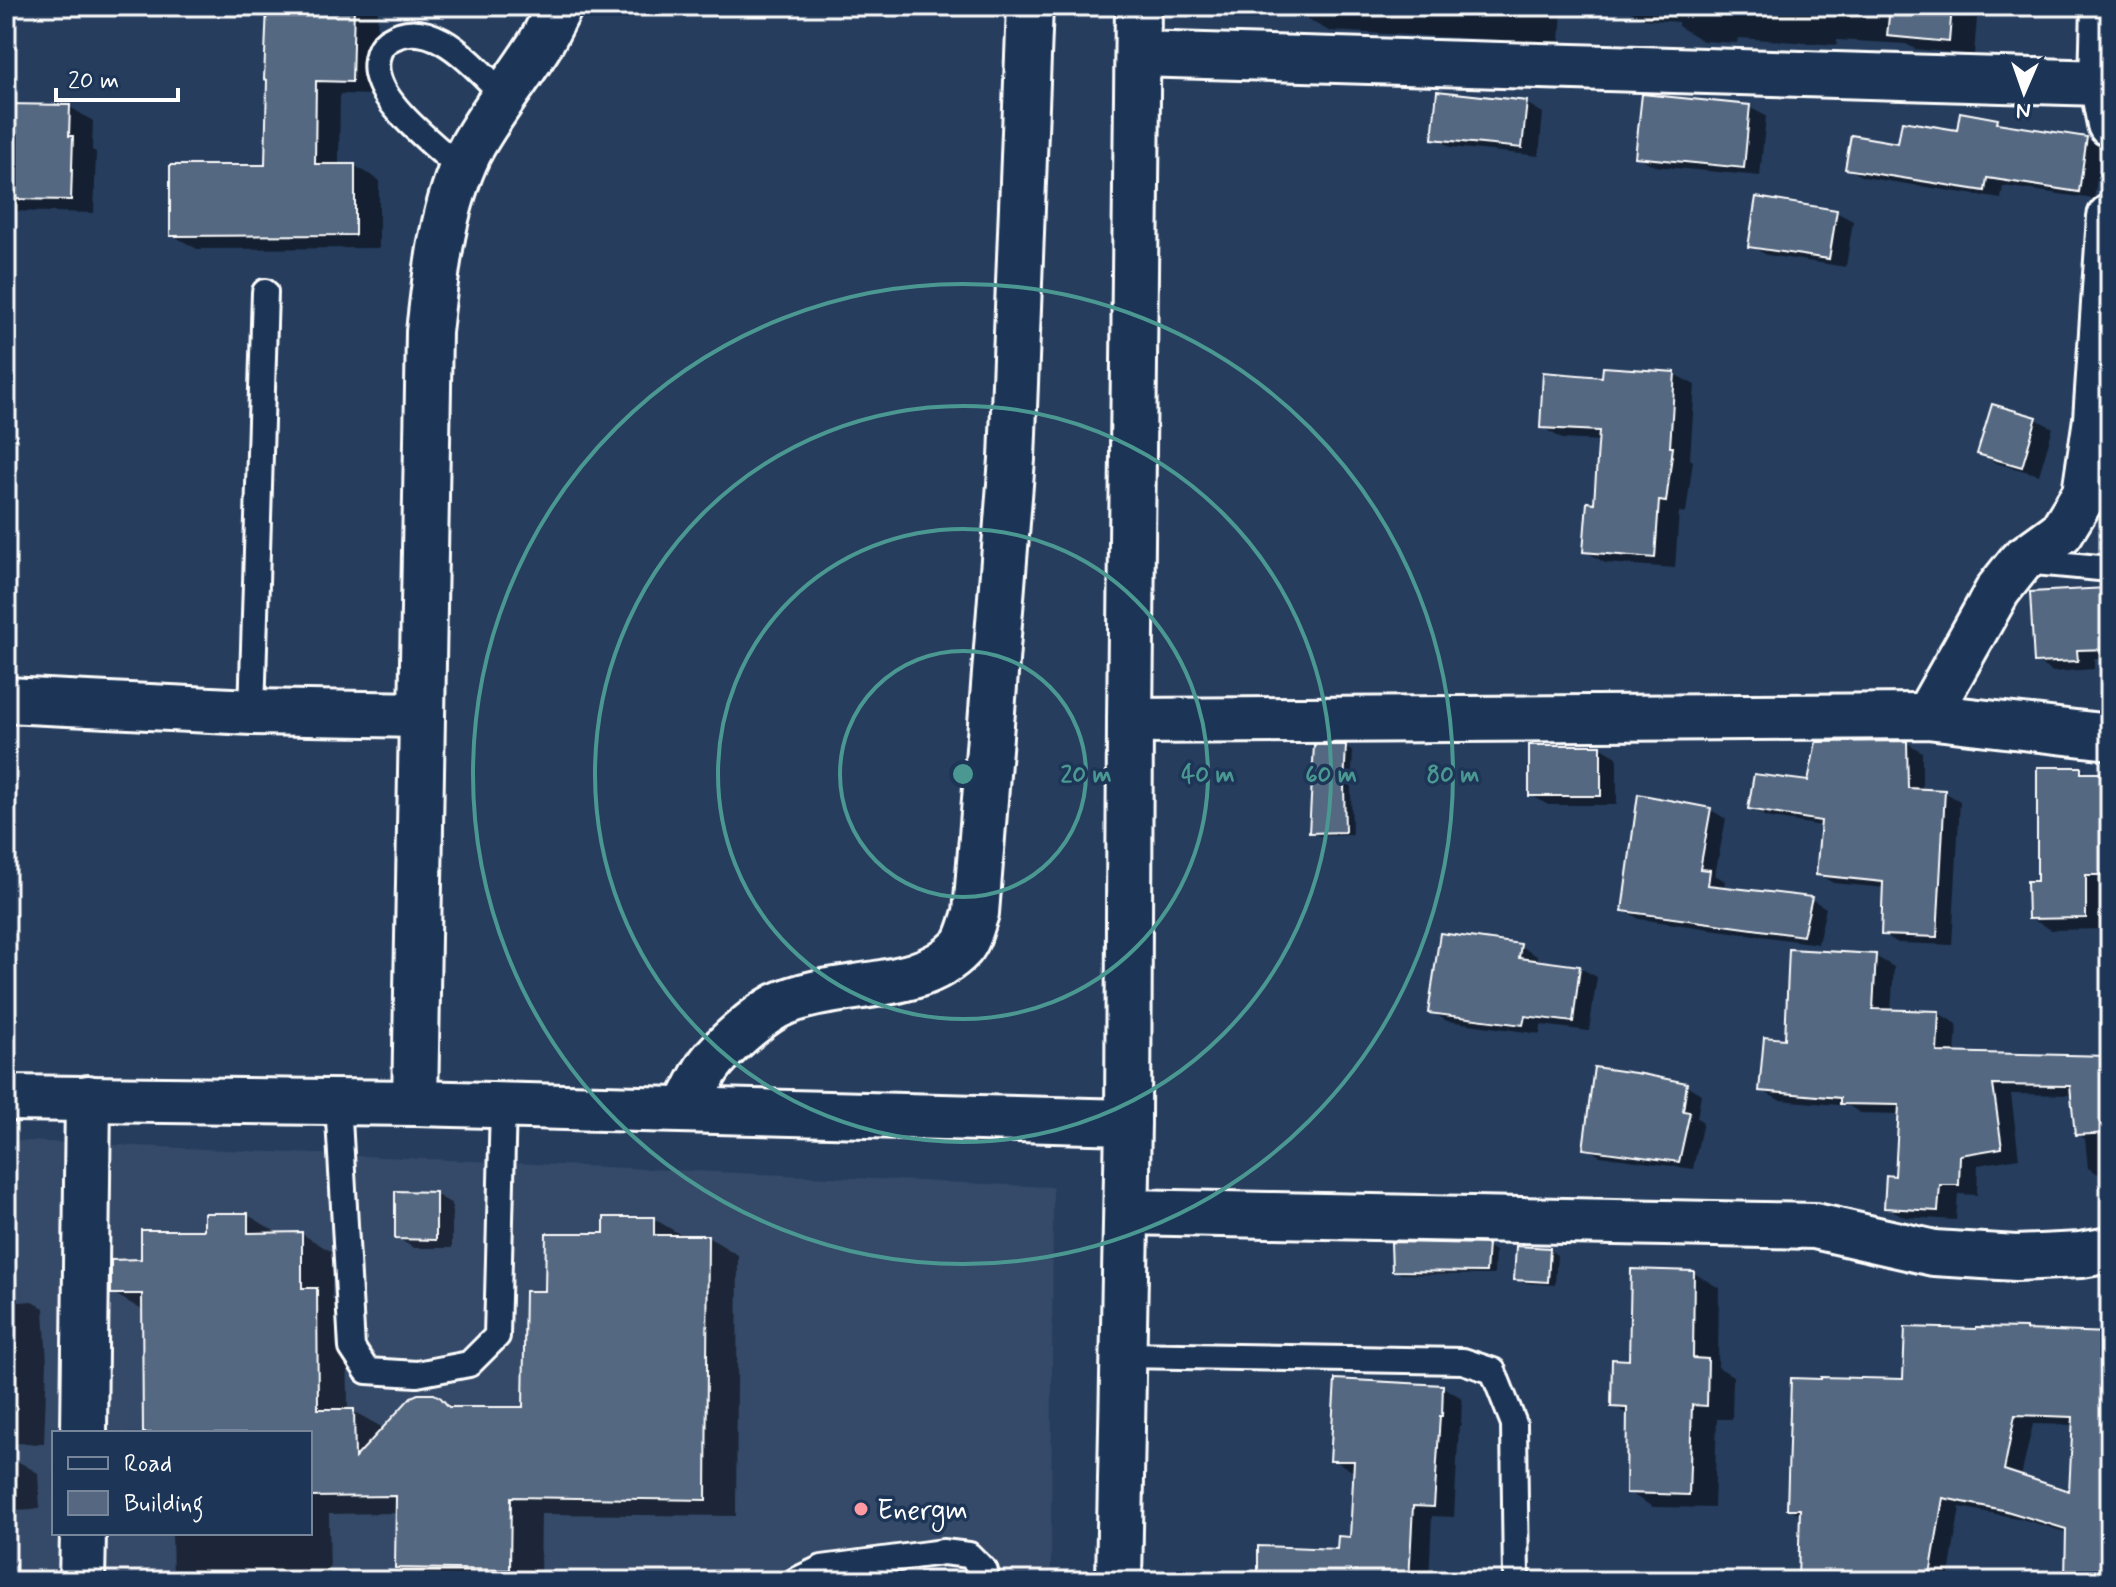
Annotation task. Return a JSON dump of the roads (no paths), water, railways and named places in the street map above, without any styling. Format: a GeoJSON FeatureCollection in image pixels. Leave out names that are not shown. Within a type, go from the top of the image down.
{"type":"FeatureCollection","features":[{"type":"Feature","properties":{"kind":"main road"},"geometry":{"type":"LineString","coordinates":[[415,1103],[429,332],[437,263],[447,213],[470,150],[540,44],[560,6]]}},
{"type":"Feature","properties":{"kind":"main road"},"geometry":{"type":"LineString","coordinates":[[685,1110],[710,1065],[741,1032],[776,1007],[809,994],[913,976],[942,964],[964,945],[976,913],[1012,459],[1030,6]]}},
{"type":"Feature","properties":{"kind":"main road"},"geometry":{"type":"LineString","coordinates":[[1119,1581],[1127,1212],[1138,6]]}},
{"type":"Feature","properties":{"kind":"main road"},"geometry":{"type":"LineString","coordinates":[[1138,54],[2106,103],[2104,6]]}},
{"type":"Feature","properties":{"kind":"main road"},"geometry":{"type":"LineString","coordinates":[[1927,716],[1998,590],[2021,561],[2061,532],[2085,493],[2096,419],[2110,217]]}},
{"type":"Feature","properties":{"kind":"main road"},"geometry":{"type":"LineString","coordinates":[[6,700],[252,712],[422,715]]}},
{"type":"Feature","properties":{"kind":"main road"},"geometry":{"type":"LineString","coordinates":[[1130,721],[1927,716],[2110,737]]}},
{"type":"Feature","properties":{"kind":"main road"},"geometry":{"type":"LineString","coordinates":[[6,1098],[338,1101],[1128,1122]]}},
{"type":"Feature","properties":{"kind":"main road"},"geometry":{"type":"LineString","coordinates":[[84,1431],[88,1098]]}},
{"type":"Feature","properties":{"kind":"main road"},"geometry":{"type":"LineString","coordinates":[[1127,1212],[1815,1226],[1934,1253],[2016,1258],[2081,1255],[2110,1250]]}},
{"type":"Feature","properties":{"kind":"main road"},"geometry":{"type":"LineString","coordinates":[[82,1581],[83,1535]]}},
{"type":"Feature","properties":{"kind":"lane"},"geometry":{"type":"LineString","coordinates":[[462,170],[389,100],[378,79],[376,59],[383,44],[398,34],[435,36],[447,43],[504,95]]}},
{"type":"Feature","properties":{"kind":"lane"},"geometry":{"type":"LineString","coordinates":[[252,712],[265,292]]}},
{"type":"Feature","properties":{"kind":"lane"},"geometry":{"type":"LineString","coordinates":[[2021,561],[2110,569]]}},
{"type":"Feature","properties":{"kind":"lane"},"geometry":{"type":"LineString","coordinates":[[338,1101],[352,1348],[367,1371],[417,1374],[469,1364],[497,1336],[503,1105]]}},
{"type":"Feature","properties":{"kind":"lane"},"geometry":{"type":"LineString","coordinates":[[1124,1355],[1463,1361],[1493,1371],[1514,1424],[1516,1581]]}},
{"type":"Feature","properties":{"kind":"lane"},"geometry":{"type":"LineString","coordinates":[[795,1581],[822,1568],[943,1552],[969,1555],[985,1571],[985,1581]]}},
{"type":"Feature","properties":{"kind":"place","name":"Energm"},"geometry":{"type":"Point","coordinates":[861,1509]}}]}
